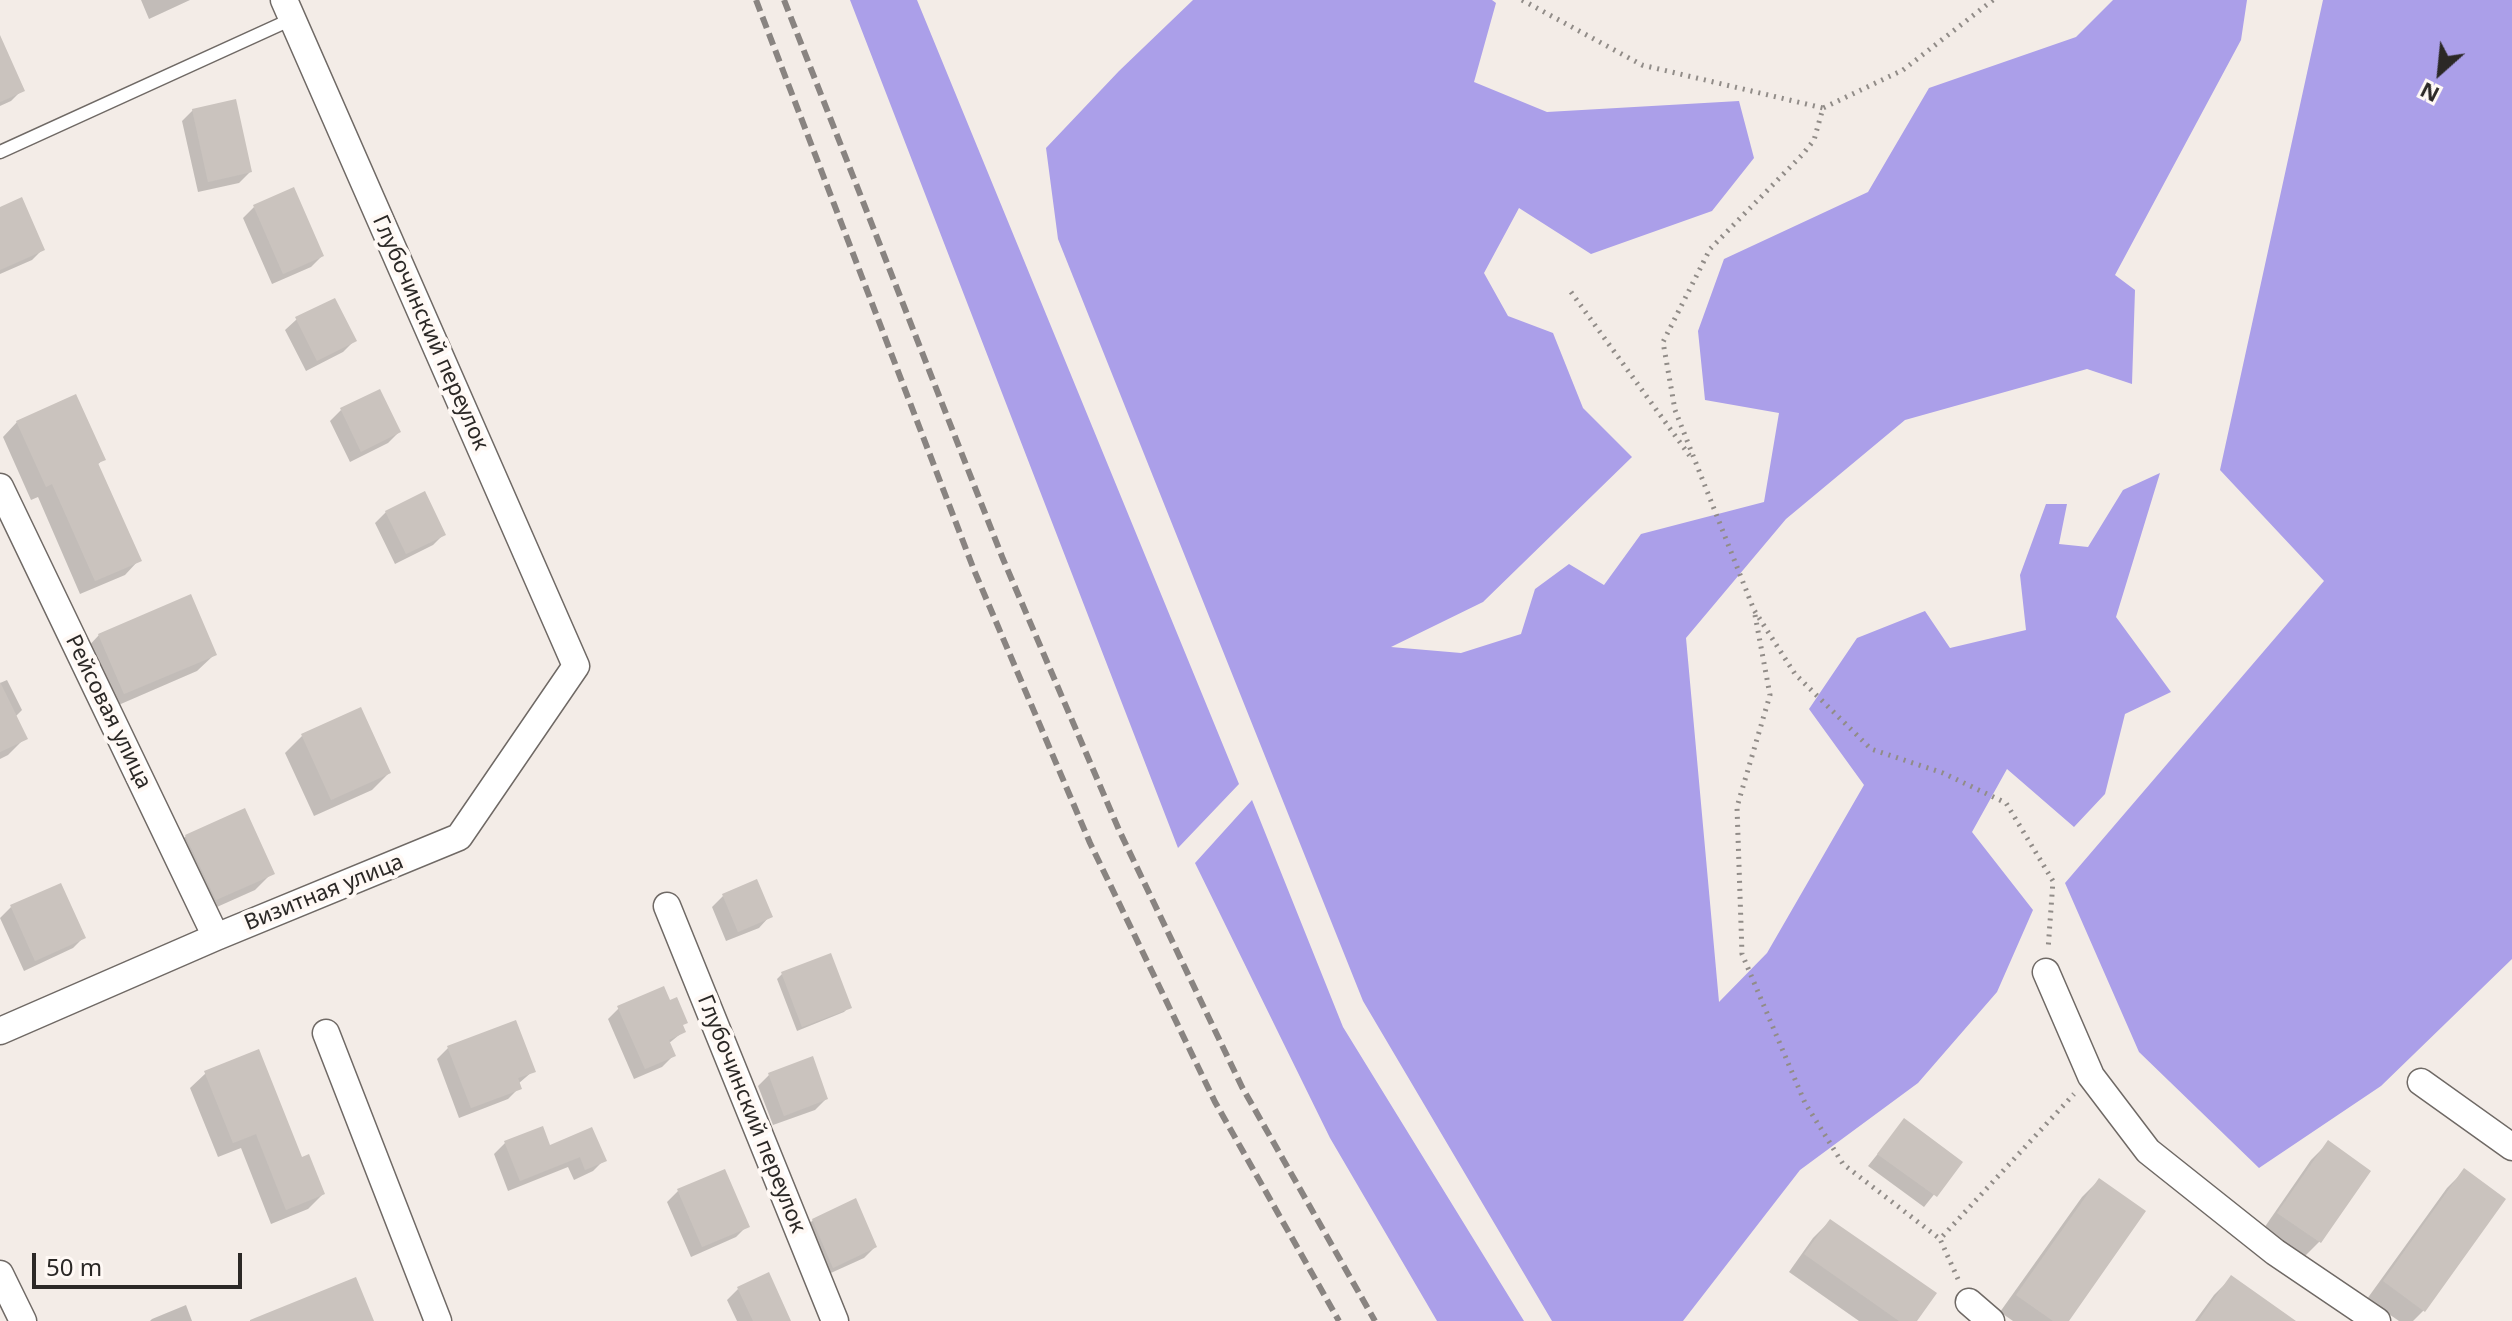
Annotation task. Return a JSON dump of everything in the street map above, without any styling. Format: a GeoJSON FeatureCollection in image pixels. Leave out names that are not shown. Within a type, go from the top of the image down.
{"type":"FeatureCollection","features":[{"type":"Feature","properties":{"kind":"street","name":"Глубочинский переулок"},"geometry":{"type":"LineString","coordinates":[[288,9],[576,666]]}},
{"type":"Feature","properties":{"kind":"street","name":"Рейсовая улица"},"geometry":{"type":"LineString","coordinates":[[0,487],[216,937]]}},
{"type":"Feature","properties":{"kind":"street","name":"Визитная улица"},"geometry":{"type":"LineString","coordinates":[[0,1031],[216,937],[459,837],[576,666]]}},
{"type":"Feature","properties":{"kind":"street","name":"Глубочинский переулок"},"geometry":{"type":"LineString","coordinates":[[667,906],[835,1321]]}},
{"type":"Feature","properties":{"kind":"street"},"geometry":{"type":"LineString","coordinates":[[2046,972],[2091,1076],[2148,1151],[2275,1252],[2377,1321]]}},
{"type":"Feature","properties":{"kind":"street"},"geometry":{"type":"LineString","coordinates":[[326,1033],[438,1321]]}},
{"type":"Feature","properties":{"kind":"street"},"geometry":{"type":"LineString","coordinates":[[2421,1082],[2512,1147]]}},
{"type":"Feature","properties":{"kind":"street"},"geometry":{"type":"LineString","coordinates":[[0,1274],[23,1321]]}},
{"type":"Feature","properties":{"kind":"street"},"geometry":{"type":"LineString","coordinates":[[1969,1302],[1991,1321]]}},
{"type":"Feature","properties":{"kind":"lane"},"geometry":{"type":"LineString","coordinates":[[0,152],[288,9]]}},
{"type":"Feature","properties":{"kind":"path"},"geometry":{"type":"LineString","coordinates":[[1522,0],[1642,65],[1823,108],[1903,70],[1993,0]]}},
{"type":"Feature","properties":{"kind":"path"},"geometry":{"type":"LineString","coordinates":[[1823,108],[1814,140],[1802,155],[1710,249],[1663,342],[1675,410],[1754,610],[1770,695],[1737,807],[1742,954],[1805,1103],[1843,1164],[1940,1239],[1969,1302]]}},
{"type":"Feature","properties":{"kind":"path"},"geometry":{"type":"LineString","coordinates":[[1571,292],[1697,466]]}},
{"type":"Feature","properties":{"kind":"path"},"geometry":{"type":"LineString","coordinates":[[1754,610],[1795,674],[1871,749],[1943,773],[2006,803],[2053,881],[2046,972]]}},
{"type":"Feature","properties":{"kind":"path"},"geometry":{"type":"LineString","coordinates":[[1940,1239],[2091,1076]]}},
{"type":"Feature","properties":{"kind":"shaded area"},"geometry":{"type":"Polygon","coordinates":[[[850,0],[917,0],[1239,784],[1178,848],[850,0]]]}},
{"type":"Feature","properties":{"kind":"shaded area"},"geometry":{"type":"Polygon","coordinates":[[[1193,0],[1492,0],[1496,3],[1474,82],[1547,112],[1739,101],[1754,158],[1712,211],[1591,254],[1519,208],[1484,273],[1508,316],[1553,333],[1583,408],[1632,457],[1483,602],[1391,647],[1461,653],[1521,634],[1535,589],[1569,564],[1604,585],[1641,534],[1764,502],[1779,413],[1705,400],[1698,331],[1724,259],[1868,192],[1929,88],[2076,37],[2113,0],[2247,0],[2241,40],[2115,275],[2135,290],[2132,384],[2087,369],[1905,420],[1786,519],[1686,638],[1719,1002],[1767,953],[1864,785],[1809,709],[1857,638],[1925,611],[1950,648],[2026,630],[2020,575],[2046,504],[2067,504],[2059,544],[2088,547],[2123,490],[2160,473],[2116,617],[2171,692],[2125,714],[2105,794],[2074,827],[2007,769],[1972,832],[2033,910],[1997,992],[1918,1083],[1800,1170],[1683,1321],[1552,1321],[1363,1001],[1058,239],[1046,148],[1119,71],[1193,0]]]}},
{"type":"Feature","properties":{"kind":"shaded area"},"geometry":{"type":"Polygon","coordinates":[[[2323,0],[2512,0],[2512,959],[2381,1086],[2259,1168],[2139,1052],[2065,883],[2324,581],[2220,470],[2323,0]]]}},
{"type":"Feature","properties":{"kind":"shaded area"},"geometry":{"type":"Polygon","coordinates":[[[1252,800],[1343,1027],[1524,1321],[1437,1321],[1330,1138],[1195,863],[1252,800]]]}},
{"type":"Feature","properties":{"kind":"building"},"geometry":{"type":"Polygon","coordinates":[[[0,35],[25,91],[0,102],[0,35]]]}},
{"type":"Feature","properties":{"kind":"building"},"geometry":{"type":"Polygon","coordinates":[[[236,99],[252,172],[208,182],[192,109],[236,99]]]}},
{"type":"Feature","properties":{"kind":"building"},"geometry":{"type":"Polygon","coordinates":[[[294,187],[324,256],[283,274],[253,205],[294,187]]]}},
{"type":"Feature","properties":{"kind":"building"},"geometry":{"type":"Polygon","coordinates":[[[22,197],[45,250],[0,270],[0,207],[22,197]]]}},
{"type":"Feature","properties":{"kind":"building"},"geometry":{"type":"Polygon","coordinates":[[[335,298],[357,341],[317,361],[295,317],[335,298]]]}},
{"type":"Feature","properties":{"kind":"building"},"geometry":{"type":"Polygon","coordinates":[[[380,389],[401,432],[361,452],[340,408],[380,389]]]}},
{"type":"Feature","properties":{"kind":"building"},"geometry":{"type":"Polygon","coordinates":[[[76,394],[106,460],[98,463],[142,561],[95,581],[52,484],[46,487],[16,421],[76,394]]]}},
{"type":"Feature","properties":{"kind":"building"},"geometry":{"type":"Polygon","coordinates":[[[425,491],[446,535],[406,554],[385,511],[425,491]]]}},
{"type":"Feature","properties":{"kind":"building"},"geometry":{"type":"Polygon","coordinates":[[[191,594],[217,655],[124,694],[98,634],[191,594]]]}},
{"type":"Feature","properties":{"kind":"building"},"geometry":{"type":"Polygon","coordinates":[[[0,682],[28,739],[0,752],[0,682]]]}},
{"type":"Feature","properties":{"kind":"building"},"geometry":{"type":"Polygon","coordinates":[[[361,707],[391,773],[331,800],[301,734],[361,707]]]}},
{"type":"Feature","properties":{"kind":"building"},"geometry":{"type":"Polygon","coordinates":[[[245,808],[275,874],[216,900],[185,835],[245,808]]]}},
{"type":"Feature","properties":{"kind":"building"},"geometry":{"type":"Polygon","coordinates":[[[757,879],[773,917],[738,932],[722,894],[757,879]]]}},
{"type":"Feature","properties":{"kind":"building"},"geometry":{"type":"Polygon","coordinates":[[[61,883],[86,938],[35,961],[10,905],[61,883]]]}},
{"type":"Feature","properties":{"kind":"building"},"geometry":{"type":"Polygon","coordinates":[[[831,953],[852,1008],[802,1027],[781,972],[831,953]]]}},
{"type":"Feature","properties":{"kind":"building"},"geometry":{"type":"Polygon","coordinates":[[[664,986],[670,1000],[677,997],[688,1023],[683,1025],[686,1032],[669,1040],[676,1056],[645,1069],[617,1006],[664,986]]]}},
{"type":"Feature","properties":{"kind":"building"},"geometry":{"type":"Polygon","coordinates":[[[516,1020],[536,1072],[518,1078],[522,1089],[471,1108],[447,1046],[516,1020]]]}},
{"type":"Feature","properties":{"kind":"building"},"geometry":{"type":"Polygon","coordinates":[[[259,1049],[302,1157],[309,1154],[325,1194],[286,1210],[256,1134],[233,1143],[204,1071],[259,1049]]]}},
{"type":"Feature","properties":{"kind":"building"},"geometry":{"type":"Polygon","coordinates":[[[813,1056],[828,1099],[784,1116],[768,1073],[813,1056]]]}},
{"type":"Feature","properties":{"kind":"building"},"geometry":{"type":"Polygon","coordinates":[[[1904,1118],[1963,1162],[1937,1197],[1877,1154],[1904,1118]]]}},
{"type":"Feature","properties":{"kind":"building"},"geometry":{"type":"Polygon","coordinates":[[[543,1126],[550,1145],[592,1127],[607,1161],[585,1170],[580,1157],[520,1181],[504,1141],[543,1126]]]}},
{"type":"Feature","properties":{"kind":"building"},"geometry":{"type":"Polygon","coordinates":[[[2328,1140],[2371,1171],[2321,1243],[2277,1213],[2328,1140]]]}},
{"type":"Feature","properties":{"kind":"building"},"geometry":{"type":"Polygon","coordinates":[[[2464,1168],[2506,1199],[2425,1312],[2383,1281],[2464,1168]]]}},
{"type":"Feature","properties":{"kind":"building"},"geometry":{"type":"Polygon","coordinates":[[[725,1169],[750,1227],[702,1247],[677,1189],[725,1169]]]}},
{"type":"Feature","properties":{"kind":"building"},"geometry":{"type":"Polygon","coordinates":[[[2099,1178],[2146,1211],[2069,1321],[2053,1321],[2016,1295],[2099,1178]]]}},
{"type":"Feature","properties":{"kind":"building"},"geometry":{"type":"Polygon","coordinates":[[[856,1198],[877,1247],[833,1268],[812,1219],[856,1198]]]}},
{"type":"Feature","properties":{"kind":"building"},"geometry":{"type":"Polygon","coordinates":[[[1830,1219],[1937,1293],[1917,1321],[1899,1321],[1804,1254],[1830,1219]]]}},
{"type":"Feature","properties":{"kind":"building"},"geometry":{"type":"Polygon","coordinates":[[[769,1272],[791,1321],[753,1321],[737,1287],[769,1272]]]}},
{"type":"Feature","properties":{"kind":"building"},"geometry":{"type":"Polygon","coordinates":[[[2231,1275],[2296,1321],[2198,1321],[2231,1275]]]}},
{"type":"Feature","properties":{"kind":"building"},"geometry":{"type":"Polygon","coordinates":[[[356,1277],[374,1321],[250,1321],[250,1320],[356,1277]]]}},
{"type":"Feature","properties":{"kind":"railway"},"geometry":{"type":"LineString","coordinates":[[756,0],[974,570],[1090,843],[1215,1102],[1339,1321]]}},
{"type":"Feature","properties":{"kind":"railway"},"geometry":{"type":"LineString","coordinates":[[784,0],[1003,559],[1119,830],[1242,1087],[1375,1321]]}}]}
